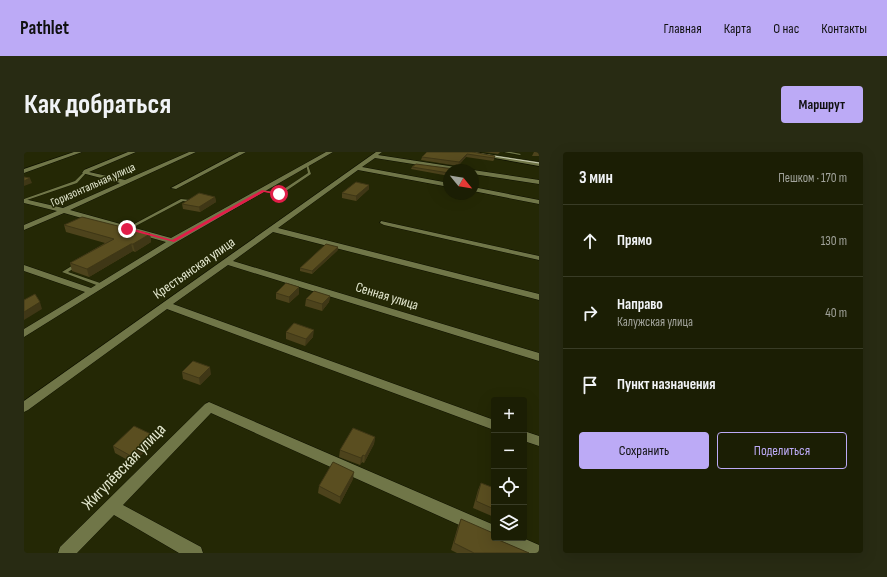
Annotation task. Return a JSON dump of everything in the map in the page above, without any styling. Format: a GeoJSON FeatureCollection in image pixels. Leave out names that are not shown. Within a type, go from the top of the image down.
{"type":"FeatureCollection","features":[{"type":"Feature","properties":{"kind":"street"},"geometry":{"type":"LineString","coordinates":[[24,171],[79,152]]}},
{"type":"Feature","properties":{"kind":"street"},"geometry":{"type":"LineString","coordinates":[[85,173],[86,171],[133,152]]}},
{"type":"Feature","properties":{"kind":"street","name":"Горизонтальная улица"},"geometry":{"type":"LineString","coordinates":[[24,228],[193,152]]}},
{"type":"Feature","properties":{"kind":"street"},"geometry":{"type":"LineString","coordinates":[[174,188],[243,152]]}},
{"type":"Feature","properties":{"kind":"street"},"geometry":{"type":"LineString","coordinates":[[24,334],[172,241],[330,152]]}},
{"type":"Feature","properties":{"kind":"street"},"geometry":{"type":"LineString","coordinates":[[464,152],[539,164]]}},
{"type":"Feature","properties":{"kind":"street"},"geometry":{"type":"LineString","coordinates":[[377,154],[443,166]]}},
{"type":"Feature","properties":{"kind":"street","name":"Крестьянская улица"},"geometry":{"type":"LineString","coordinates":[[24,406],[377,154]]}},
{"type":"Feature","properties":{"kind":"street"},"geometry":{"type":"LineString","coordinates":[[358,168],[443,184]]}},
{"type":"Feature","properties":{"kind":"street"},"geometry":{"type":"LineString","coordinates":[[85,173],[125,182]]}},
{"type":"Feature","properties":{"kind":"street"},"geometry":{"type":"LineString","coordinates":[[479,173],[539,182]]}},
{"type":"Feature","properties":{"kind":"street"},"geometry":{"type":"LineString","coordinates":[[479,191],[539,202]]}},
{"type":"Feature","properties":{"kind":"street"},"geometry":{"type":"LineString","coordinates":[[24,201],[63,210],[172,241]]}},
{"type":"Feature","properties":{"kind":"street"},"geometry":{"type":"LineString","coordinates":[[384,223],[539,258]]}},
{"type":"Feature","properties":{"kind":"street"},"geometry":{"type":"LineString","coordinates":[[272,229],[539,297]]}},
{"type":"Feature","properties":{"kind":"street","name":"Сенная улица"},"geometry":{"type":"LineString","coordinates":[[227,262],[539,357]]}},
{"type":"Feature","properties":{"kind":"street"},"geometry":{"type":"LineString","coordinates":[[26,271],[92,291]]}},
{"type":"Feature","properties":{"kind":"street"},"geometry":{"type":"LineString","coordinates":[[166,305],[491,424]]}},
{"type":"Feature","properties":{"kind":"street","name":"Жигулёвская улица"},"geometry":{"type":"LineString","coordinates":[[66,553],[209,407],[491,532]]}},
{"type":"Feature","properties":{"kind":"street"},"geometry":{"type":"LineString","coordinates":[[527,437],[539,441]]}},
{"type":"Feature","properties":{"kind":"street"},"geometry":{"type":"LineString","coordinates":[[112,506],[195,553]]}},
{"type":"Feature","properties":{"kind":"street"},"geometry":{"type":"LineString","coordinates":[[512,541],[539,553]]}},
{"type":"Feature","properties":{"kind":"lane"},"geometry":{"type":"LineString","coordinates":[[505,152],[522,154]]}},
{"type":"Feature","properties":{"kind":"lane"},"geometry":{"type":"LineString","coordinates":[[263,191],[279,194],[310,173],[307,165]]}},
{"type":"Feature","properties":{"kind":"lane"},"geometry":{"type":"LineString","coordinates":[[24,201],[76,182],[85,173]]}},
{"type":"Feature","properties":{"kind":"lane"},"geometry":{"type":"LineString","coordinates":[[127,229],[182,200],[190,202]]}},
{"type":"Feature","properties":{"kind":"lane"},"geometry":{"type":"LineString","coordinates":[[83,262],[64,272],[101,285]]}},
{"type":"Feature","properties":{"kind":"building"},"geometry":{"type":"Polygon","coordinates":[[[427,152],[472,152],[495,156],[494,158],[467,154],[459,162],[422,157],[427,152]]]}},
{"type":"Feature","properties":{"kind":"building"},"geometry":{"type":"Polygon","coordinates":[[[416,164],[443,168],[443,172],[412,167],[416,164]]]}},
{"type":"Feature","properties":{"kind":"building"},"geometry":{"type":"Polygon","coordinates":[[[24,177],[30,178],[24,181],[24,177]]]}},
{"type":"Feature","properties":{"kind":"building"},"geometry":{"type":"Polygon","coordinates":[[[356,182],[369,185],[356,196],[342,193],[356,182]]]}},
{"type":"Feature","properties":{"kind":"building"},"geometry":{"type":"Polygon","coordinates":[[[199,193],[215,197],[199,207],[182,204],[199,193]]]}},
{"type":"Feature","properties":{"kind":"building"},"geometry":{"type":"Polygon","coordinates":[[[82,217],[150,234],[87,269],[70,263],[114,239],[64,225],[82,217]]]}},
{"type":"Feature","properties":{"kind":"building"},"geometry":{"type":"Polygon","coordinates":[[[326,244],[338,247],[312,271],[300,268],[326,244]]]}},
{"type":"Feature","properties":{"kind":"building"},"geometry":{"type":"Polygon","coordinates":[[[286,283],[299,287],[289,297],[276,293],[286,283]]]}},
{"type":"Feature","properties":{"kind":"building"},"geometry":{"type":"Polygon","coordinates":[[[314,291],[330,296],[322,304],[306,299],[314,291]]]}},
{"type":"Feature","properties":{"kind":"building"},"geometry":{"type":"Polygon","coordinates":[[[35,294],[40,302],[24,312],[24,300],[35,294]]]}},
{"type":"Feature","properties":{"kind":"building"},"geometry":{"type":"Polygon","coordinates":[[[294,323],[314,330],[306,339],[286,332],[294,323]]]}},
{"type":"Feature","properties":{"kind":"building"},"geometry":{"type":"Polygon","coordinates":[[[193,361],[210,367],[199,378],[182,372],[193,361]]]}},
{"type":"Feature","properties":{"kind":"building"},"geometry":{"type":"Polygon","coordinates":[[[134,426],[153,435],[131,456],[113,446],[134,426]]]}},
{"type":"Feature","properties":{"kind":"building"},"geometry":{"type":"Polygon","coordinates":[[[353,428],[375,437],[365,456],[363,455],[361,458],[340,450],[353,428]]]}},
{"type":"Feature","properties":{"kind":"building"},"geometry":{"type":"Polygon","coordinates":[[[333,462],[354,472],[340,497],[319,486],[333,462]]]}},
{"type":"Feature","properties":{"kind":"building"},"geometry":{"type":"Polygon","coordinates":[[[481,483],[491,487],[491,508],[476,501],[481,483]]]}},
{"type":"Feature","properties":{"kind":"building"},"geometry":{"type":"Polygon","coordinates":[[[461,519],[491,532],[491,541],[501,541],[529,553],[474,553],[454,543],[461,519]]]}},
{"type":"Feature","properties":{"kind":"tram line"},"geometry":{"type":"LineString","coordinates":[[468,152],[539,163]]}},
{"type":"Feature","properties":{"kind":"route"},"geometry":{"type":"LineString","coordinates":[[127,229],[172,241],[263,191],[279,194]]}}]}
